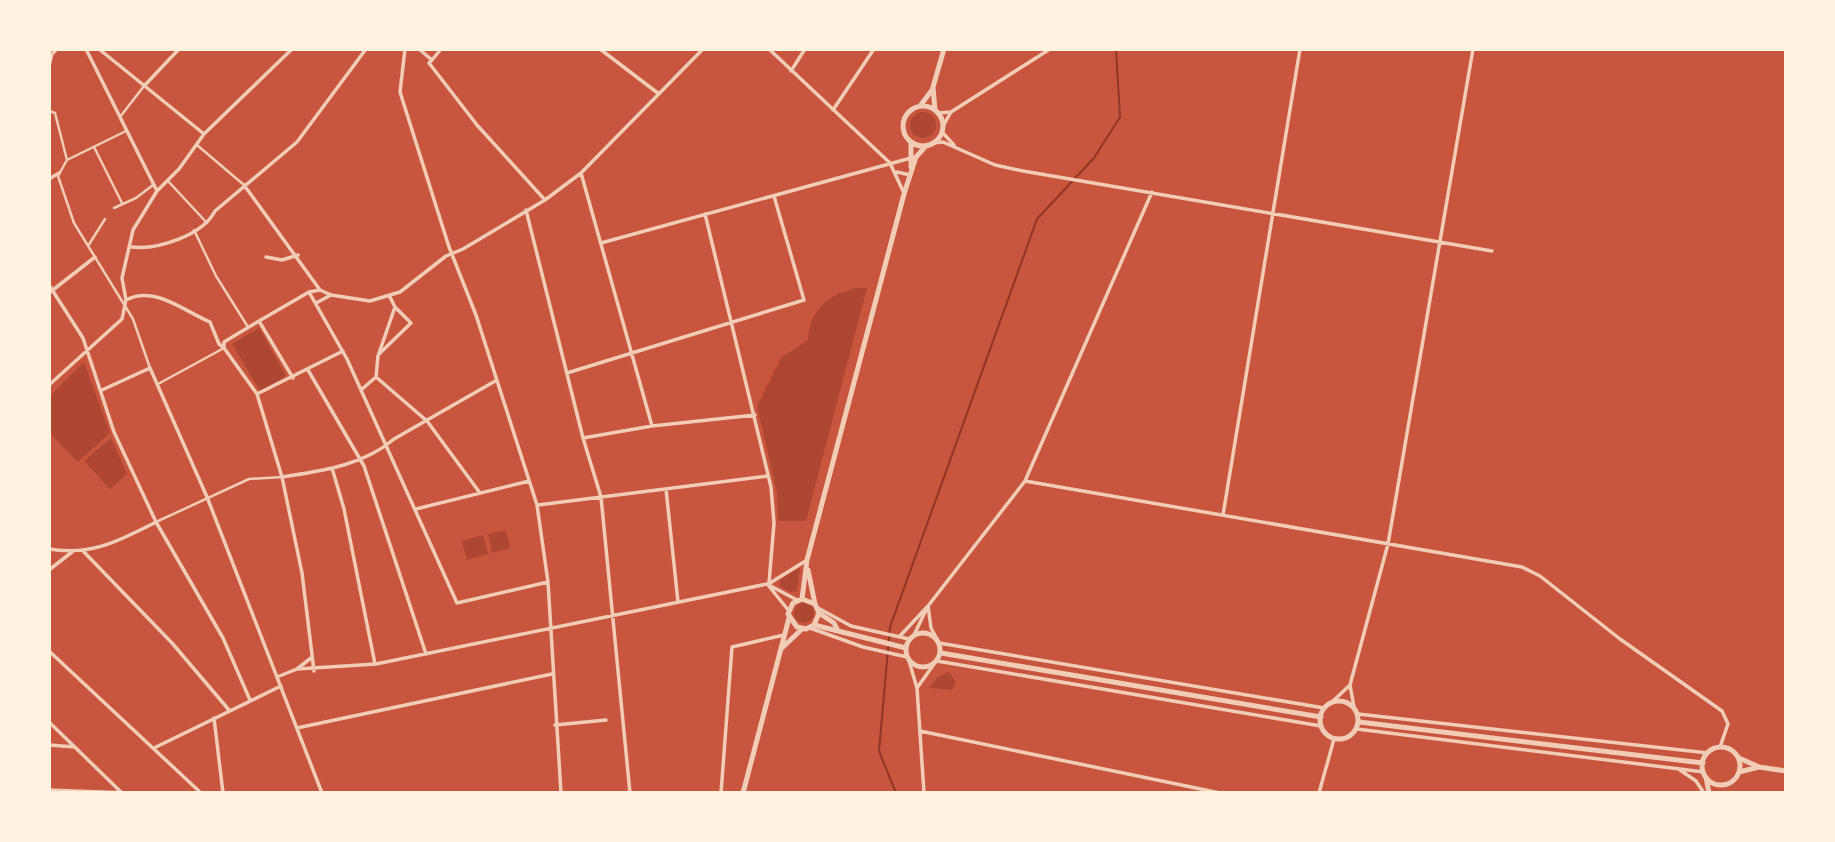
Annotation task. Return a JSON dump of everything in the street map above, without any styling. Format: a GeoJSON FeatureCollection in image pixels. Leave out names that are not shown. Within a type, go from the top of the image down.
{"type":"FeatureCollection","features":[{"type":"Feature","properties":{"kind":"street"},"geometry":{"type":"LineString","coordinates":[[49,66],[52,54],[57,49]]}},
{"type":"Feature","properties":{"kind":"street"},"geometry":{"type":"LineString","coordinates":[[86,49],[157,191]]}},
{"type":"Feature","properties":{"kind":"street"},"geometry":{"type":"LineString","coordinates":[[99,49],[204,134]]}},
{"type":"Feature","properties":{"kind":"street"},"geometry":{"type":"LineString","coordinates":[[120,117],[144,86],[179,49]]}},
{"type":"Feature","properties":{"kind":"street"},"geometry":{"type":"LineString","coordinates":[[49,385],[122,319],[126,300],[122,278],[137,221],[157,191],[168,181],[204,134],[292,49]]}},
{"type":"Feature","properties":{"kind":"street"},"geometry":{"type":"LineString","coordinates":[[132,247],[149,247],[207,223],[215,211],[307,132],[366,49]]}},
{"type":"Feature","properties":{"kind":"street"},"geometry":{"type":"LineString","coordinates":[[405,49],[400,92],[537,505],[548,582],[561,793]]}},
{"type":"Feature","properties":{"kind":"street"},"geometry":{"type":"LineString","coordinates":[[419,49],[432,60]]}},
{"type":"Feature","properties":{"kind":"street"},"geometry":{"type":"LineString","coordinates":[[441,49],[429,63],[477,125],[545,200]]}},
{"type":"Feature","properties":{"kind":"street"},"geometry":{"type":"LineString","coordinates":[[600,49],[659,94]]}},
{"type":"Feature","properties":{"kind":"street"},"geometry":{"type":"LineString","coordinates":[[197,145],[244,185],[298,255],[320,290],[331,295],[370,301],[390,297],[452,253],[545,200],[581,173],[703,49]]}},
{"type":"Feature","properties":{"kind":"street"},"geometry":{"type":"LineString","coordinates":[[769,49],[891,163],[904,194]]}},
{"type":"Feature","properties":{"kind":"street"},"geometry":{"type":"LineString","coordinates":[[791,71],[805,49]]}},
{"type":"Feature","properties":{"kind":"street"},"geometry":{"type":"LineString","coordinates":[[833,110],[874,49]]}},
{"type":"Feature","properties":{"kind":"street"},"geometry":{"type":"LineString","coordinates":[[926,146],[911,142],[906,136],[904,121],[907,114],[920,106],[933,87],[944,49]]}},
{"type":"Feature","properties":{"kind":"street"},"geometry":{"type":"LineString","coordinates":[[933,143],[951,112],[1050,49]]}},
{"type":"Feature","properties":{"kind":"street"},"geometry":{"type":"LineString","coordinates":[[1223,515],[1300,49]]}},
{"type":"Feature","properties":{"kind":"street"},"geometry":{"type":"LineString","coordinates":[[812,626],[908,659],[923,667],[935,662],[1321,726],[1335,739],[1347,738],[1358,725],[1358,714],[1350,685],[1388,544],[1473,49]]}},
{"type":"Feature","properties":{"kind":"street"},"geometry":{"type":"LineString","coordinates":[[933,87],[942,129],[955,147]]}},
{"type":"Feature","properties":{"kind":"street"},"geometry":{"type":"LineString","coordinates":[[920,106],[951,112]]}},
{"type":"Feature","properties":{"kind":"street"},"geometry":{"type":"LineString","coordinates":[[49,111],[55,113],[67,160]]}},
{"type":"Feature","properties":{"kind":"street"},"geometry":{"type":"LineString","coordinates":[[49,179],[59,173],[67,160],[126,131]]}},
{"type":"Feature","properties":{"kind":"street"},"geometry":{"type":"LineString","coordinates":[[910,175],[911,142]]}},
{"type":"Feature","properties":{"kind":"street"},"geometry":{"type":"LineString","coordinates":[[743,793],[789,614],[799,599],[904,194],[916,157],[926,146],[933,143],[955,147],[995,165],[1492,251]]}},
{"type":"Feature","properties":{"kind":"street"},"geometry":{"type":"LineString","coordinates":[[94,147],[122,204]]}},
{"type":"Feature","properties":{"kind":"street"},"geometry":{"type":"LineString","coordinates":[[601,243],[911,158]]}},
{"type":"Feature","properties":{"kind":"street"},"geometry":{"type":"LineString","coordinates":[[897,172],[910,175]]}},
{"type":"Feature","properties":{"kind":"street"},"geometry":{"type":"LineString","coordinates":[[59,173],[74,223],[125,311],[133,319],[150,368],[207,497],[322,793]]}},
{"type":"Feature","properties":{"kind":"street"},"geometry":{"type":"LineString","coordinates":[[581,173],[652,426]]}},
{"type":"Feature","properties":{"kind":"street"},"geometry":{"type":"LineString","coordinates":[[168,181],[207,223]]}},
{"type":"Feature","properties":{"kind":"street"},"geometry":{"type":"LineString","coordinates":[[114,208],[154,184]]}},
{"type":"Feature","properties":{"kind":"street"},"geometry":{"type":"LineString","coordinates":[[896,637],[928,606],[1025,481],[1152,192]]}},
{"type":"Feature","properties":{"kind":"street"},"geometry":{"type":"LineString","coordinates":[[567,373],[804,300],[774,196]]}},
{"type":"Feature","properties":{"kind":"street"},"geometry":{"type":"LineString","coordinates":[[526,210],[583,438],[601,498],[630,793]]}},
{"type":"Feature","properties":{"kind":"street"},"geometry":{"type":"LineString","coordinates":[[705,214],[768,476],[774,523],[768,583]]}},
{"type":"Feature","properties":{"kind":"street"},"geometry":{"type":"LineString","coordinates":[[88,246],[105,219]]}},
{"type":"Feature","properties":{"kind":"street"},"geometry":{"type":"LineString","coordinates":[[194,230],[216,276],[248,327]]}},
{"type":"Feature","properties":{"kind":"street"},"geometry":{"type":"LineString","coordinates":[[266,257],[282,260],[298,255]]}},
{"type":"Feature","properties":{"kind":"street"},"geometry":{"type":"LineString","coordinates":[[51,291],[95,257]]}},
{"type":"Feature","properties":{"kind":"street"},"geometry":{"type":"LineString","coordinates":[[49,285],[87,350],[114,432],[156,523],[223,638],[250,700]]}},
{"type":"Feature","properties":{"kind":"street"},"geometry":{"type":"LineString","coordinates":[[158,384],[224,348],[227,340],[248,327],[309,292],[320,290]]}},
{"type":"Feature","properties":{"kind":"street"},"geometry":{"type":"LineString","coordinates":[[309,292],[343,351],[457,603],[548,582]]}},
{"type":"Feature","properties":{"kind":"street"},"geometry":{"type":"LineString","coordinates":[[126,300],[147,295],[160,297],[210,322],[219,344],[257,394],[282,477],[302,573],[314,671]]}},
{"type":"Feature","properties":{"kind":"street"},"geometry":{"type":"LineString","coordinates":[[316,303],[331,295]]}},
{"type":"Feature","properties":{"kind":"street"},"geometry":{"type":"LineString","coordinates":[[377,356],[410,326],[410,320],[390,297]]}},
{"type":"Feature","properties":{"kind":"street"},"geometry":{"type":"LineString","coordinates":[[361,390],[376,377],[377,356],[396,307]]}},
{"type":"Feature","properties":{"kind":"street"},"geometry":{"type":"LineString","coordinates":[[259,321],[293,378]]}},
{"type":"Feature","properties":{"kind":"street"},"geometry":{"type":"LineString","coordinates":[[257,394],[343,351]]}},
{"type":"Feature","properties":{"kind":"street"},"geometry":{"type":"LineString","coordinates":[[102,390],[150,368]]}},
{"type":"Feature","properties":{"kind":"street"},"geometry":{"type":"LineString","coordinates":[[308,370],[359,459],[427,655]]}},
{"type":"Feature","properties":{"kind":"street"},"geometry":{"type":"LineString","coordinates":[[376,377],[427,421],[480,493]]}},
{"type":"Feature","properties":{"kind":"street"},"geometry":{"type":"LineString","coordinates":[[49,549],[84,552],[123,539],[249,479],[282,477],[332,468],[359,459],[497,380]]}},
{"type":"Feature","properties":{"kind":"street"},"geometry":{"type":"LineString","coordinates":[[583,438],[652,426],[755,415]]}},
{"type":"Feature","properties":{"kind":"street"},"geometry":{"type":"LineString","coordinates":[[332,468],[344,509],[376,664]]}},
{"type":"Feature","properties":{"kind":"street"},"geometry":{"type":"LineString","coordinates":[[537,505],[768,476]]}},
{"type":"Feature","properties":{"kind":"street"},"geometry":{"type":"LineString","coordinates":[[416,509],[530,481]]}},
{"type":"Feature","properties":{"kind":"street"},"geometry":{"type":"LineString","coordinates":[[1025,481],[1500,561],[1522,567],[1540,576],[1620,639],[1722,711],[1728,724],[1720,747]]}},
{"type":"Feature","properties":{"kind":"street"},"geometry":{"type":"LineString","coordinates":[[666,489],[678,601]]}},
{"type":"Feature","properties":{"kind":"street"},"geometry":{"type":"LineString","coordinates":[[49,570],[73,552]]}},
{"type":"Feature","properties":{"kind":"street"},"geometry":{"type":"LineString","coordinates":[[84,552],[172,643],[229,710]]}},
{"type":"Feature","properties":{"kind":"street"},"geometry":{"type":"LineString","coordinates":[[297,669],[314,671],[376,664],[550,631],[768,583],[807,560]]}},
{"type":"Feature","properties":{"kind":"street"},"geometry":{"type":"LineString","coordinates":[[807,560],[817,608],[812,626]]}},
{"type":"Feature","properties":{"kind":"street"},"geometry":{"type":"LineString","coordinates":[[768,583],[851,626],[884,635],[912,637],[927,633],[938,641],[1324,708]]}},
{"type":"Feature","properties":{"kind":"street"},"geometry":{"type":"LineString","coordinates":[[768,583],[802,629]]}},
{"type":"Feature","properties":{"kind":"street"},"geometry":{"type":"LineString","coordinates":[[924,793],[917,688],[906,648],[928,606]]}},
{"type":"Feature","properties":{"kind":"street"},"geometry":{"type":"LineString","coordinates":[[917,688],[940,653],[938,641],[931,628],[928,606]]}},
{"type":"Feature","properties":{"kind":"street"},"geometry":{"type":"LineString","coordinates":[[817,608],[837,629]]}},
{"type":"Feature","properties":{"kind":"street"},"geometry":{"type":"LineString","coordinates":[[780,650],[802,629],[812,626],[837,629],[906,648]]}},
{"type":"Feature","properties":{"kind":"street"},"geometry":{"type":"LineString","coordinates":[[721,793],[732,647],[784,635]]}},
{"type":"Feature","properties":{"kind":"street"},"geometry":{"type":"LineString","coordinates":[[49,651],[201,793]]}},
{"type":"Feature","properties":{"kind":"street"},"geometry":{"type":"LineString","coordinates":[[940,653],[1321,717]]}},
{"type":"Feature","properties":{"kind":"street"},"geometry":{"type":"LineString","coordinates":[[277,677],[297,669],[311,658]]}},
{"type":"Feature","properties":{"kind":"street"},"geometry":{"type":"LineString","coordinates":[[297,728],[552,674]]}},
{"type":"Feature","properties":{"kind":"street"},"geometry":{"type":"LineString","coordinates":[[1321,726],[1324,708],[1350,685]]}},
{"type":"Feature","properties":{"kind":"street"},"geometry":{"type":"LineString","coordinates":[[154,748],[281,686]]}},
{"type":"Feature","properties":{"kind":"street"},"geometry":{"type":"LineString","coordinates":[[1332,702],[1346,701],[1354,707]]}},
{"type":"Feature","properties":{"kind":"street"},"geometry":{"type":"LineString","coordinates":[[1358,714],[1708,752],[1720,747],[1732,750],[1738,757],[1759,767],[1786,771]]}},
{"type":"Feature","properties":{"kind":"street"},"geometry":{"type":"LineString","coordinates":[[214,718],[223,793]]}},
{"type":"Feature","properties":{"kind":"street"},"geometry":{"type":"LineString","coordinates":[[555,725],[606,720]]}},
{"type":"Feature","properties":{"kind":"street"},"geometry":{"type":"LineString","coordinates":[[49,722],[122,793]]}},
{"type":"Feature","properties":{"kind":"street"},"geometry":{"type":"LineString","coordinates":[[1358,725],[1703,763]]}},
{"type":"Feature","properties":{"kind":"street"},"geometry":{"type":"LineString","coordinates":[[1358,725],[1678,769],[1705,775],[1716,784],[1728,784]]}},
{"type":"Feature","properties":{"kind":"street"},"geometry":{"type":"LineString","coordinates":[[919,731],[1220,793]]}},
{"type":"Feature","properties":{"kind":"street"},"geometry":{"type":"LineString","coordinates":[[1319,793],[1335,739]]}},
{"type":"Feature","properties":{"kind":"street"},"geometry":{"type":"LineString","coordinates":[[49,745],[76,747]]}},
{"type":"Feature","properties":{"kind":"street"},"geometry":{"type":"LineString","coordinates":[[1706,793],[1703,763],[1708,752]]}},
{"type":"Feature","properties":{"kind":"street"},"geometry":{"type":"LineString","coordinates":[[1738,757],[1739,772]]}},
{"type":"Feature","properties":{"kind":"street"},"geometry":{"type":"LineString","coordinates":[[1721,793],[1739,772],[1759,767]]}},
{"type":"Feature","properties":{"kind":"street"},"geometry":{"type":"LineString","coordinates":[[1678,769],[1696,781],[1706,793]]}},
{"type":"Feature","properties":{"kind":"street"},"geometry":{"type":"LineString","coordinates":[[49,790],[129,793]]}},
{"type":"Feature","properties":{"kind":"shaded area"},"geometry":{"type":"Polygon","coordinates":[[[923,112],[932,116],[936,125],[932,134],[923,138],[914,134],[910,125],[914,116],[923,112]]]}},
{"type":"Feature","properties":{"kind":"shaded area"},"geometry":{"type":"Polygon","coordinates":[[[855,288],[867,288],[806,521],[778,521],[777,493],[757,406],[781,358],[808,340],[810,325],[820,307],[838,294],[855,288]]]}},
{"type":"Feature","properties":{"kind":"shaded area"},"geometry":{"type":"Polygon","coordinates":[[[259,328],[286,376],[260,391],[232,344],[259,328]]]}},
{"type":"Feature","properties":{"kind":"shaded area"},"geometry":{"type":"Polygon","coordinates":[[[84,362],[110,433],[78,462],[49,432],[49,397],[84,362]]]}},
{"type":"Feature","properties":{"kind":"shaded area"},"geometry":{"type":"Polygon","coordinates":[[[111,438],[127,474],[110,489],[84,461],[111,438]]]}},
{"type":"Feature","properties":{"kind":"shaded area"},"geometry":{"type":"Polygon","coordinates":[[[506,530],[510,548],[492,553],[488,534],[506,530]]]}},
{"type":"Feature","properties":{"kind":"shaded area"},"geometry":{"type":"Polygon","coordinates":[[[483,535],[488,554],[467,560],[462,541],[483,535]]]}},
{"type":"Feature","properties":{"kind":"shaded area"},"geometry":{"type":"Polygon","coordinates":[[[800,568],[797,591],[790,592],[780,586],[780,580],[800,568]]]}},
{"type":"Feature","properties":{"kind":"shaded area"},"geometry":{"type":"Polygon","coordinates":[[[804,603],[811,606],[814,613],[811,620],[804,623],[797,620],[794,613],[797,606],[804,603]]]}},
{"type":"Feature","properties":{"kind":"shaded area"},"geometry":{"type":"Polygon","coordinates":[[[949,672],[956,682],[952,690],[929,688],[938,677],[949,672]]]}},
{"type":"Feature","properties":{"kind":"waterway"},"geometry":{"type":"LineString","coordinates":[[896,793],[879,751],[890,627],[1037,219],[1094,158],[1120,117],[1116,49]]}}]}
